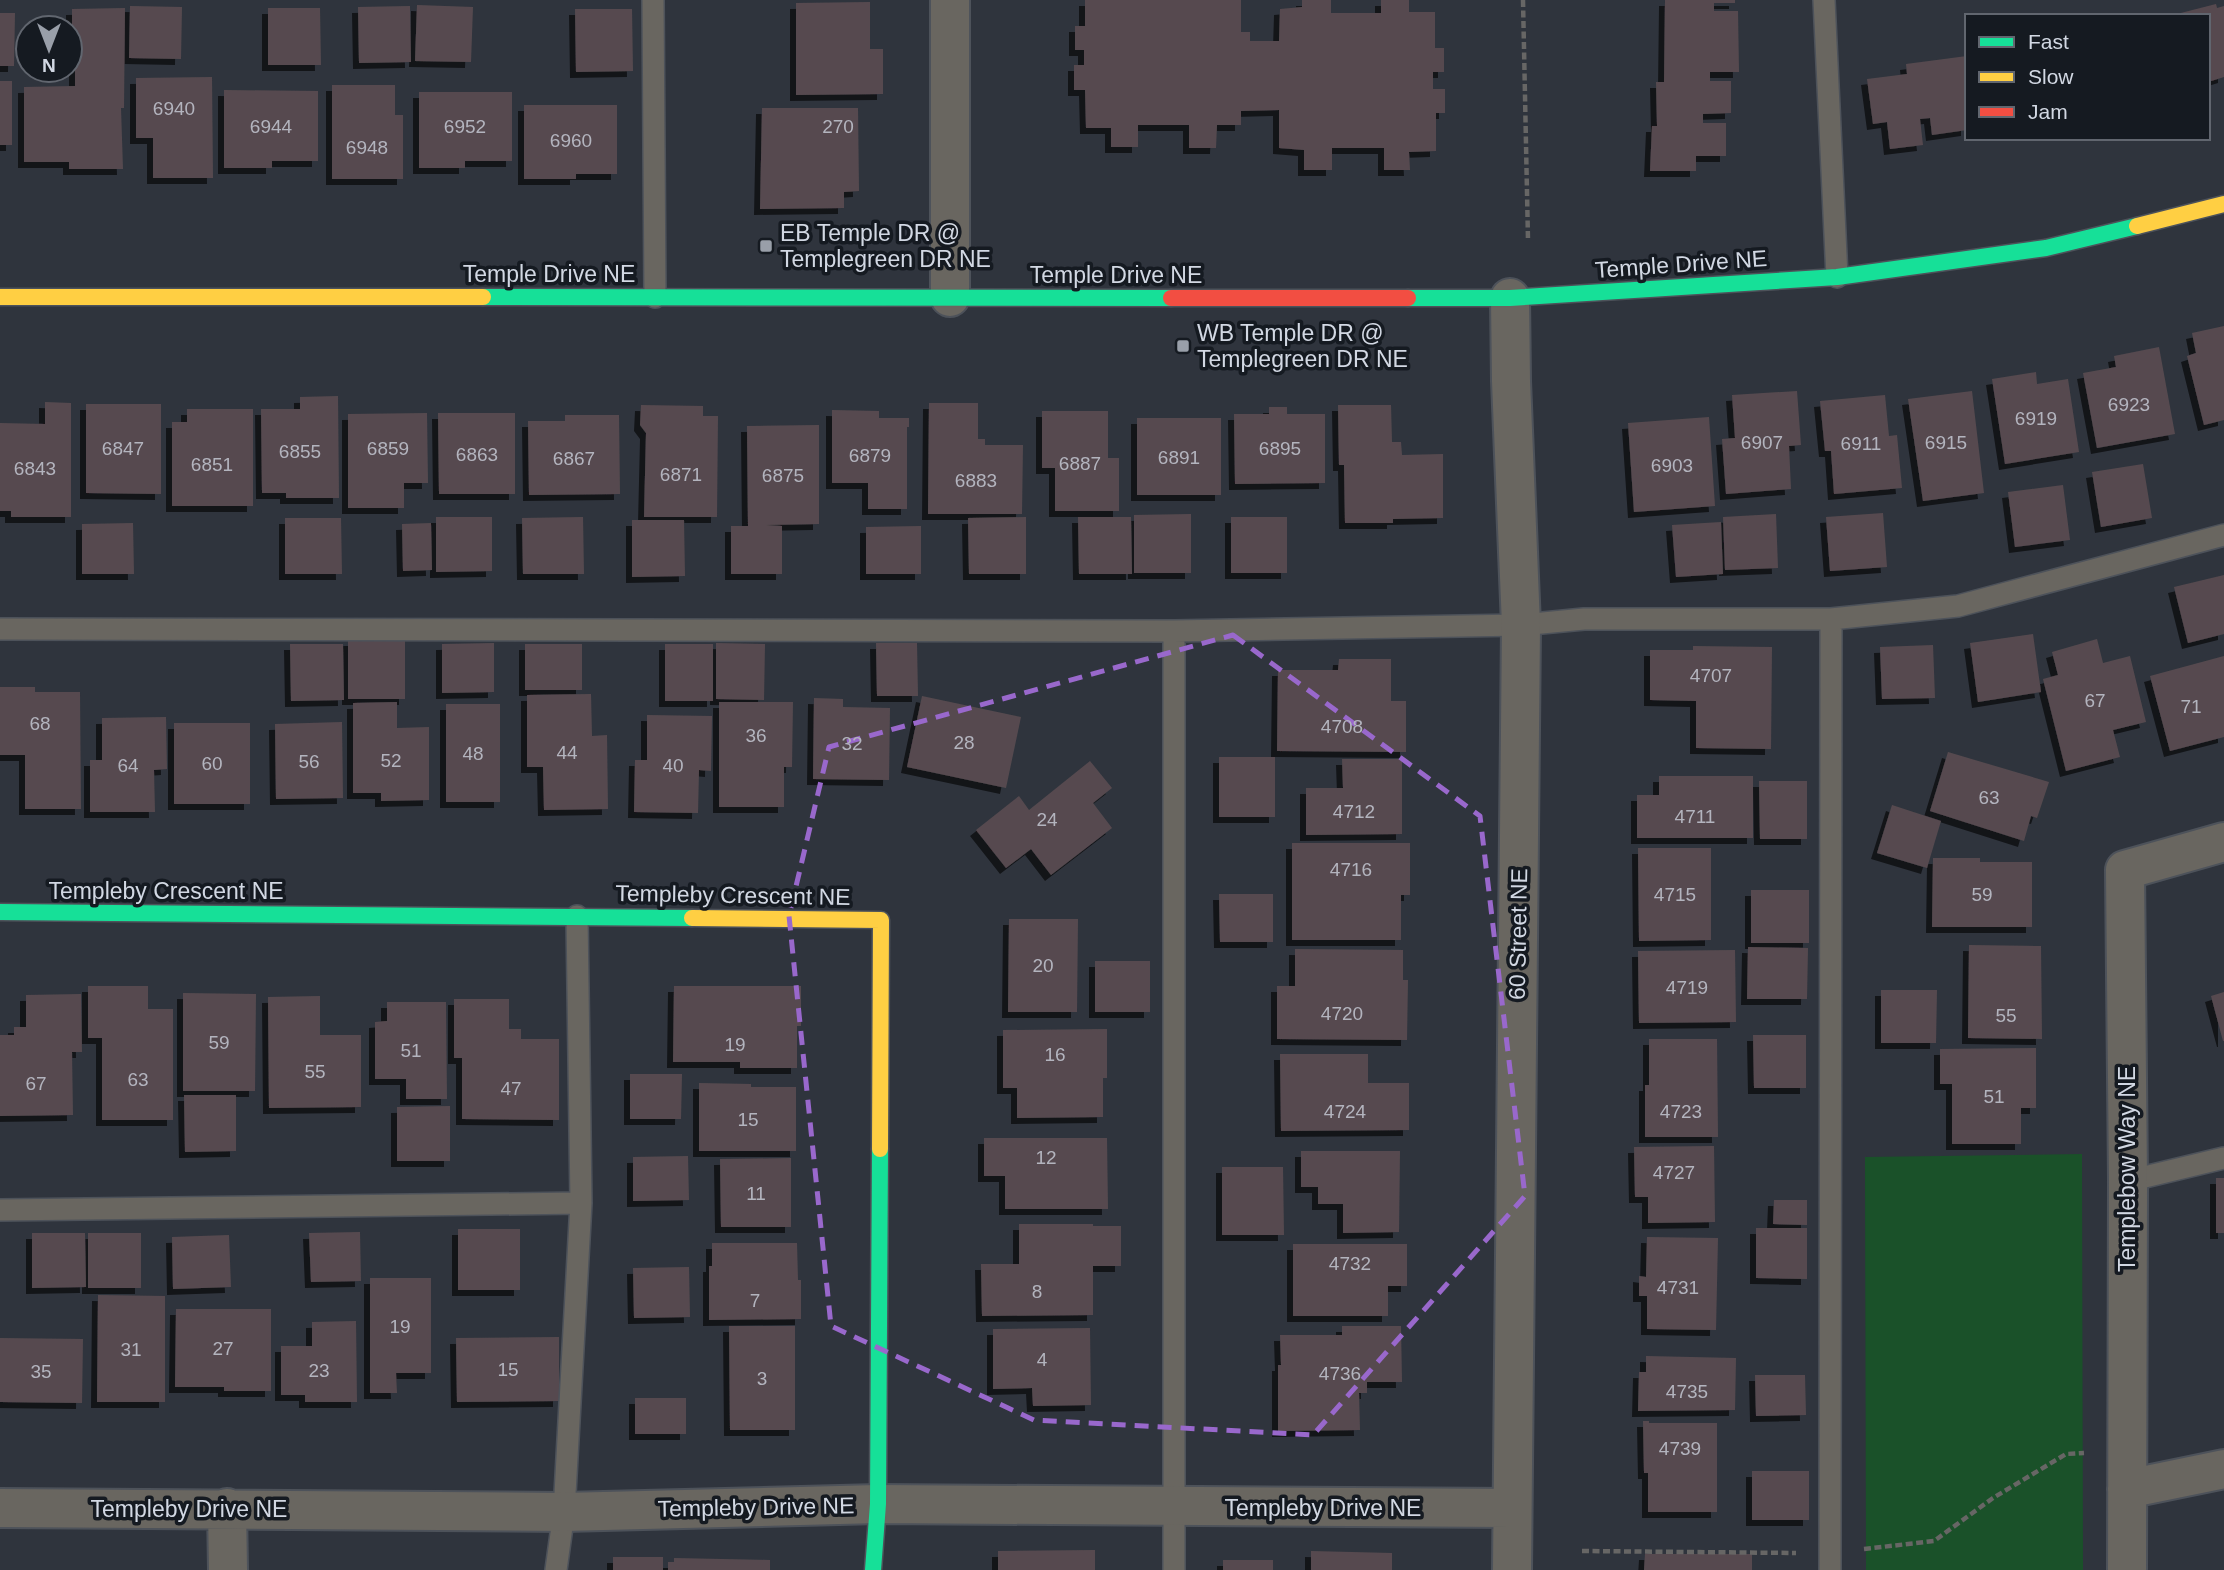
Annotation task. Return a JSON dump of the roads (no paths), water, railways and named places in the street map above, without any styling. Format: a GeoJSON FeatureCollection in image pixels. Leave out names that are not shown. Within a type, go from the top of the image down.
{"type":"FeatureCollection","features":[{"type":"Feature","properties":{"kind":"street"},"geometry":{"type":"LineString","coordinates":[[950,0],[950,297]]}},
{"type":"Feature","properties":{"kind":"street","name":"Temple Drive NE"},"geometry":{"type":"LineString","coordinates":[[0,297],[1510,298],[1837,277],[2046,248],[2224,204]]}},
{"type":"Feature","properties":{"kind":"street","name":"60 Street NE"},"geometry":{"type":"LineString","coordinates":[[1510,298],[1521,625],[1512,1570]]}},
{"type":"Feature","properties":{"kind":"street","name":"Templebow Way NE"},"geometry":{"type":"LineString","coordinates":[[2127,1570],[2128,1181],[2125,870],[2224,842]]}},
{"type":"Feature","properties":{"kind":"street","name":"Templeby Crescent NE"},"geometry":{"type":"LineString","coordinates":[[0,912],[881,920],[878,1504]]}},
{"type":"Feature","properties":{"kind":"street"},"geometry":{"type":"LineString","coordinates":[[2127,1489],[2224,1469]]}},
{"type":"Feature","properties":{"kind":"street"},"geometry":{"type":"LineString","coordinates":[[873,1570],[878,1504]]}},
{"type":"Feature","properties":{"kind":"street","name":"Templeby Drive NE"},"geometry":{"type":"LineString","coordinates":[[0,1508],[565,1512],[878,1504],[1512,1508]]}},
{"type":"Feature","properties":{"kind":"street"},"geometry":{"type":"LineString","coordinates":[[227,1508],[228,1570]]}},
{"type":"Feature","properties":{"kind":"lane"},"geometry":{"type":"LineString","coordinates":[[653,0],[655,297]]}},
{"type":"Feature","properties":{"kind":"lane"},"geometry":{"type":"LineString","coordinates":[[1824,0],[1837,277]]}},
{"type":"Feature","properties":{"kind":"lane"},"geometry":{"type":"LineString","coordinates":[[0,629],[1174,631],[1521,625],[1584,619],[1831,619],[1958,606],[2224,535]]}},
{"type":"Feature","properties":{"kind":"lane"},"geometry":{"type":"LineString","coordinates":[[1830,1570],[1831,619]]}},
{"type":"Feature","properties":{"kind":"lane"},"geometry":{"type":"LineString","coordinates":[[1174,631],[1174,1570]]}},
{"type":"Feature","properties":{"kind":"lane"},"geometry":{"type":"LineString","coordinates":[[556,1570],[565,1512],[581,1203],[577,916]]}},
{"type":"Feature","properties":{"kind":"lane"},"geometry":{"type":"LineString","coordinates":[[2128,1181],[2224,1158]]}},
{"type":"Feature","properties":{"kind":"lane"},"geometry":{"type":"LineString","coordinates":[[0,1210],[581,1203]]}},
{"type":"Feature","properties":{"kind":"place","name":"EB Temple DR @ Templegreen DR NE"},"geometry":{"type":"Point","coordinates":[766,246]}},
{"type":"Feature","properties":{"kind":"place","name":"WB Temple DR @ Templegreen DR NE"},"geometry":{"type":"Point","coordinates":[1183,346]}}]}
